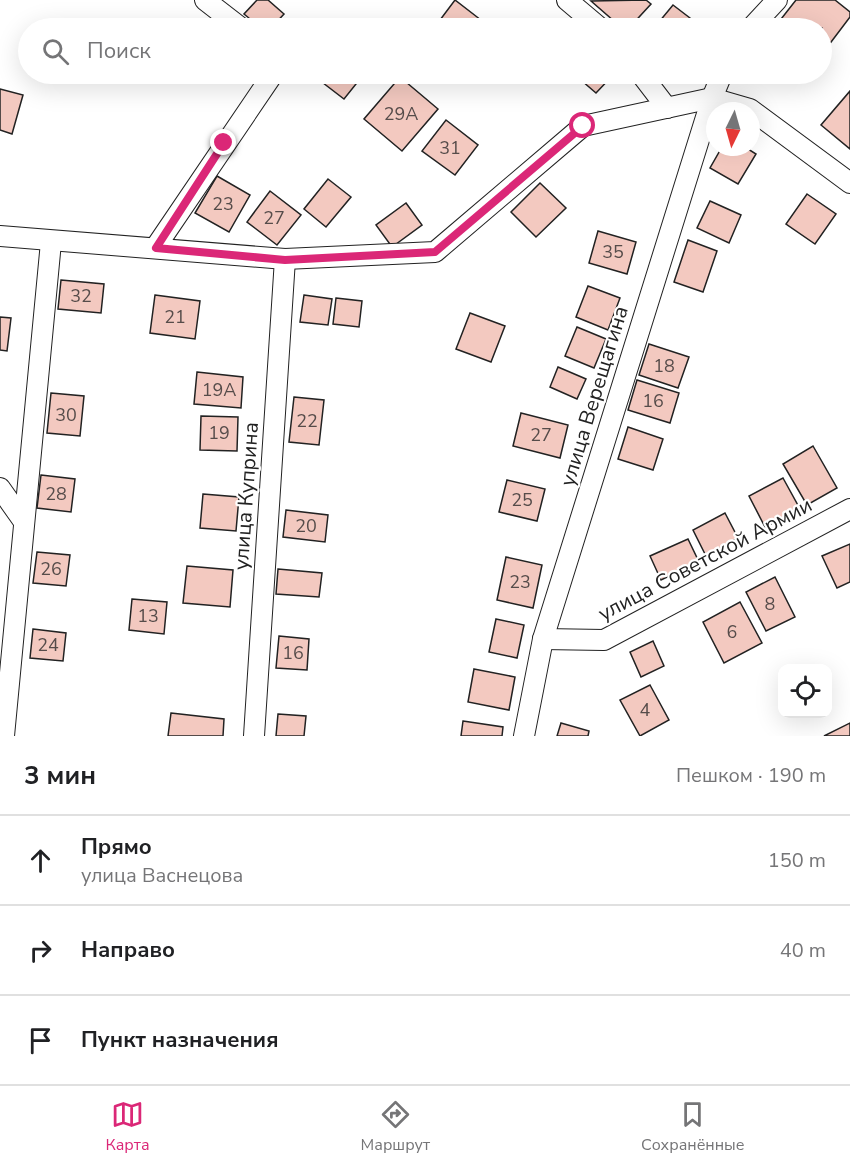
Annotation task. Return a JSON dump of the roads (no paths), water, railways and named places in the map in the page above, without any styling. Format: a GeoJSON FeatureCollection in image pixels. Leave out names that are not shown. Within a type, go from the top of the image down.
{"type":"FeatureCollection","features":[{"type":"Feature","properties":{"kind":"street"},"geometry":{"type":"LineString","coordinates":[[205,0],[228,18]]}},
{"type":"Feature","properties":{"kind":"street"},"geometry":{"type":"LineString","coordinates":[[567,0],[588,18]]}},
{"type":"Feature","properties":{"kind":"street"},"geometry":{"type":"LineString","coordinates":[[760,18],[777,0]]}},
{"type":"Feature","properties":{"kind":"street"},"geometry":{"type":"LineString","coordinates":[[156,248],[266,84]]}},
{"type":"Feature","properties":{"kind":"street"},"geometry":{"type":"LineString","coordinates":[[649,84],[667,108]]}},
{"type":"Feature","properties":{"kind":"street","name":"улица Верещагина"},"geometry":{"type":"LineString","coordinates":[[524,736],[543,639],[712,98],[718,84]]}},
{"type":"Feature","properties":{"kind":"street"},"geometry":{"type":"LineString","coordinates":[[0,236],[285,260],[435,252],[583,126],[712,98],[750,109],[850,183]]}},
{"type":"Feature","properties":{"kind":"street"},"geometry":{"type":"LineString","coordinates":[[4,736],[51,242]]}},
{"type":"Feature","properties":{"kind":"street","name":"улица Куприна"},"geometry":{"type":"LineString","coordinates":[[254,736],[285,260]]}},
{"type":"Feature","properties":{"kind":"street"},"geometry":{"type":"LineString","coordinates":[[0,488],[24,522]]}},
{"type":"Feature","properties":{"kind":"street","name":"улица Советской Армии"},"geometry":{"type":"LineString","coordinates":[[543,639],[604,640],[850,509]]}}]}
